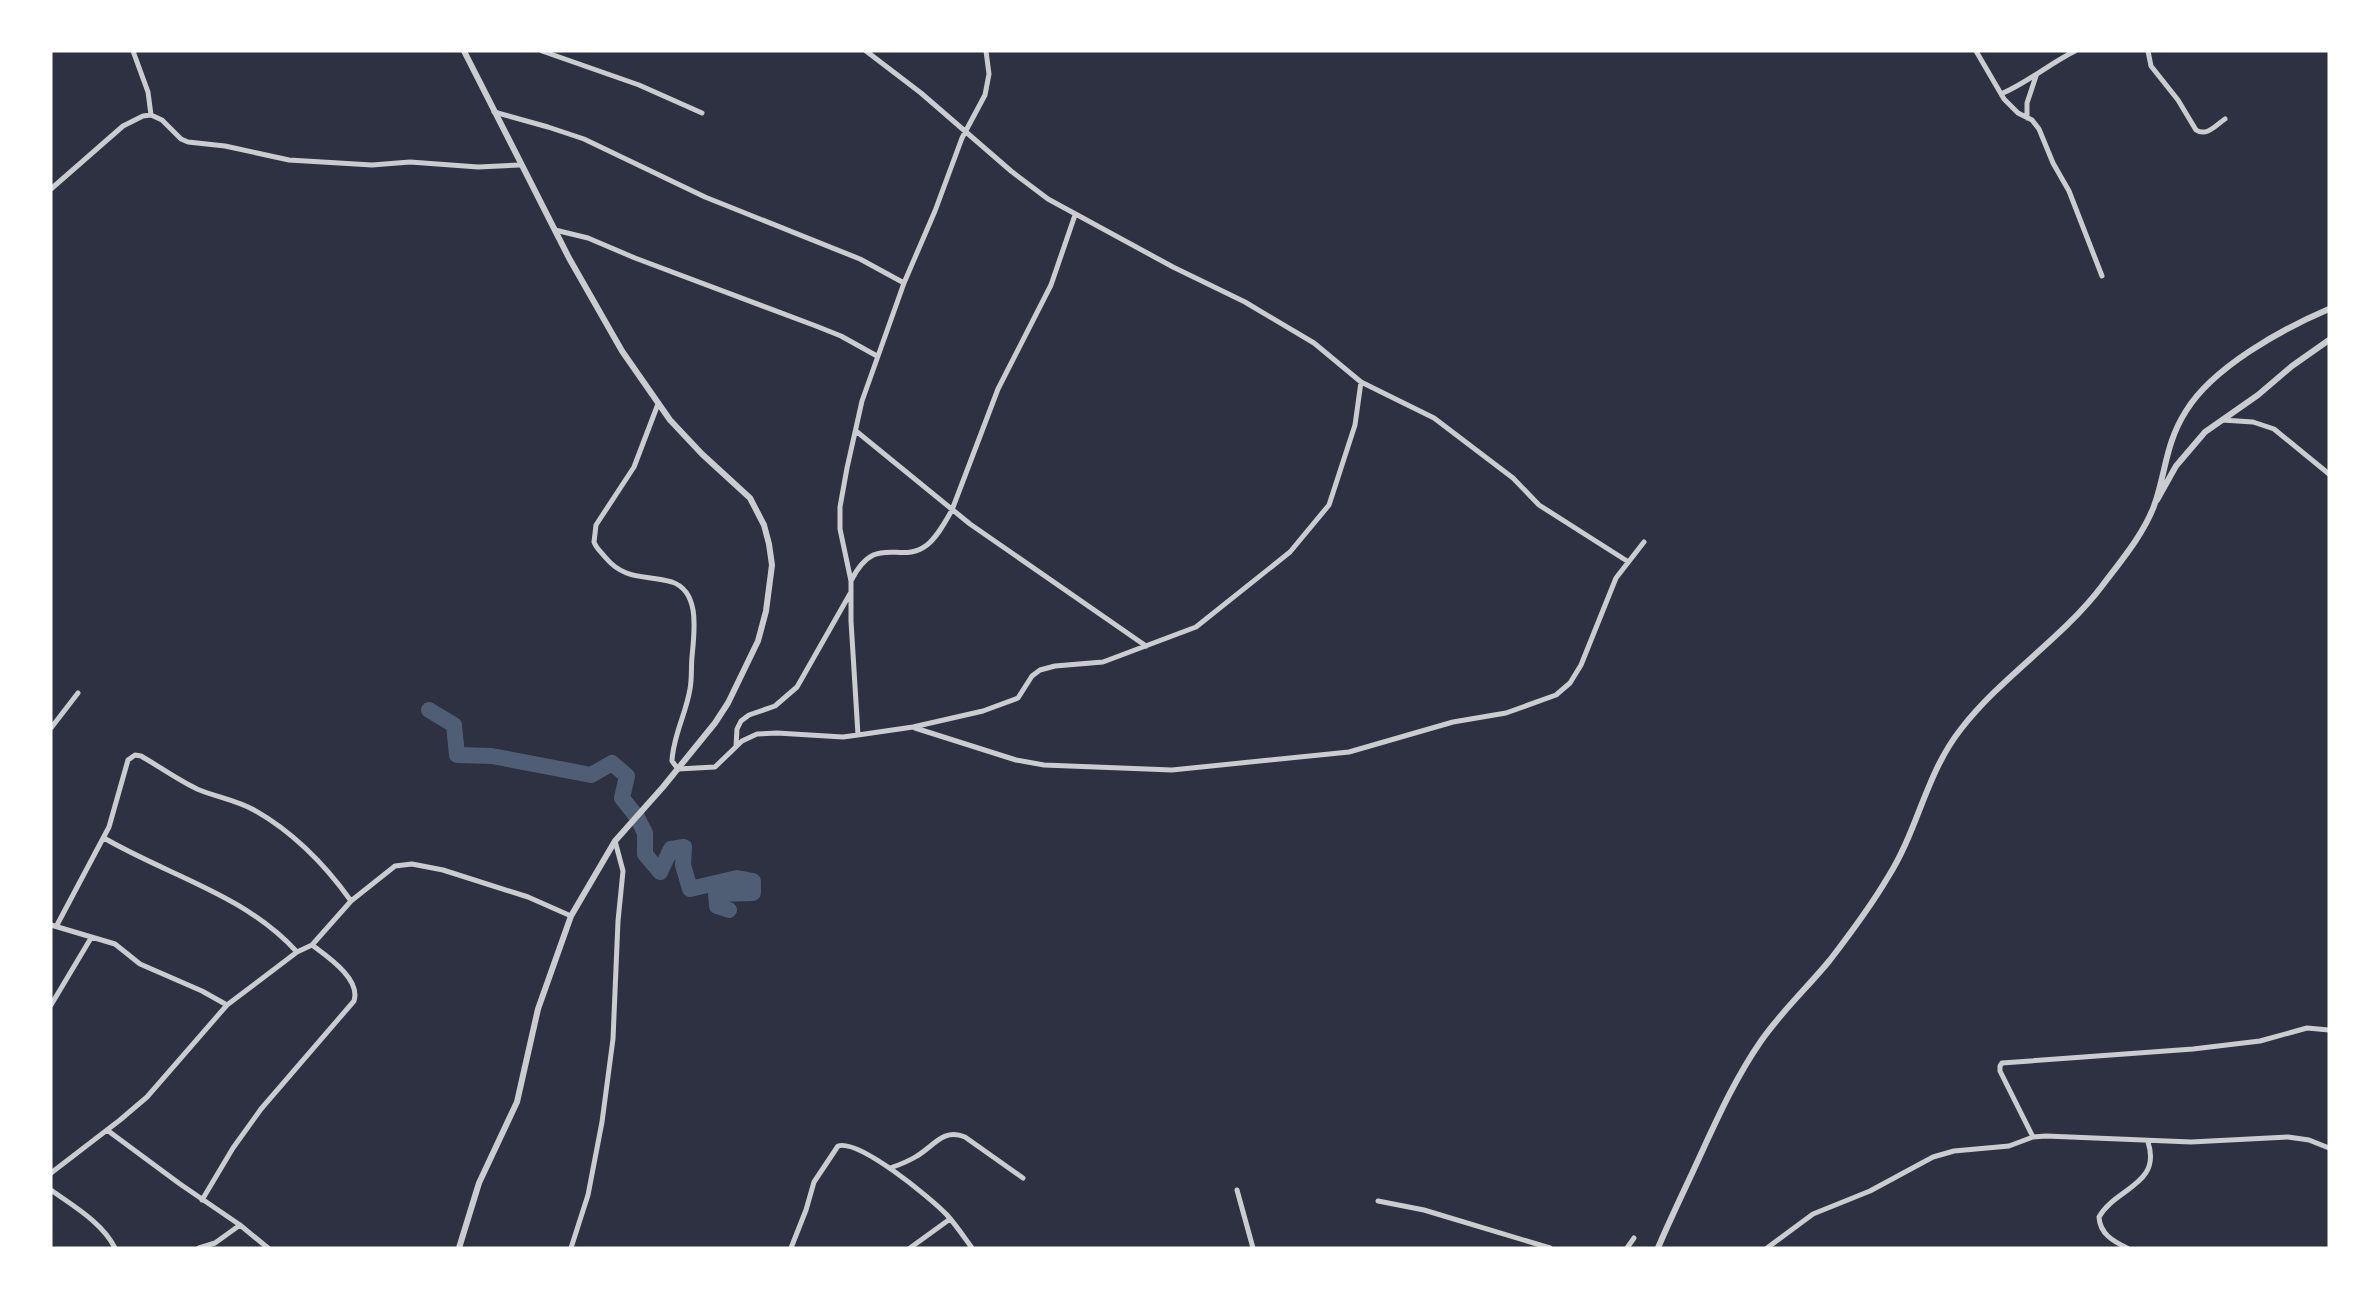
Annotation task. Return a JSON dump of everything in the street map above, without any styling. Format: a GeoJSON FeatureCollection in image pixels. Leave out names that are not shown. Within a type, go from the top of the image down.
{"type":"FeatureCollection","features":[{"type":"Feature","properties":{"kind":"street"},"geometry":{"type":"LineString","coordinates":[[133,51],[150,97],[151,115]]}},
{"type":"Feature","properties":{"kind":"street"},"geometry":{"type":"LineString","coordinates":[[459,1248],[479,1183],[517,1102],[538,1009],[572,916],[615,841],[715,723],[737,687],[763,625],[772,565],[770,544],[764,525],[750,498],[696,448],[658,404],[622,351],[520,165],[464,51]]}},
{"type":"Feature","properties":{"kind":"street"},"geometry":{"type":"LineString","coordinates":[[542,51],[630,82],[702,113]]}},
{"type":"Feature","properties":{"kind":"street"},"geometry":{"type":"LineString","coordinates":[[866,51],[921,93],[1032,188],[1075,215],[1245,302],[1314,343],[1361,382],[1434,418],[1513,478],[1539,505],[1627,561]]}},
{"type":"Feature","properties":{"kind":"street"},"geometry":{"type":"LineString","coordinates":[[858,735],[851,581],[840,529],[840,507],[847,468],[862,401],[893,318],[903,283],[935,211],[962,138],[987,88],[986,51]]}},
{"type":"Feature","properties":{"kind":"street"},"geometry":{"type":"LineString","coordinates":[[1976,51],[2009,104],[2039,129],[2053,163],[2069,191],[2102,276]]}},
{"type":"Feature","properties":{"kind":"street"},"geometry":{"type":"LineString","coordinates":[[2001,94],[2017,87],[2075,51]]}},
{"type":"Feature","properties":{"kind":"street"},"geometry":{"type":"LineString","coordinates":[[2148,51],[2151,66],[2178,100],[2196,130],[2208,132],[2225,119]]}},
{"type":"Feature","properties":{"kind":"street"},"geometry":{"type":"LineString","coordinates":[[2028,118],[2026,103],[2036,74]]}},
{"type":"Feature","properties":{"kind":"street"},"geometry":{"type":"LineString","coordinates":[[493,111],[548,126],[584,140],[705,197],[860,259],[903,283]]}},
{"type":"Feature","properties":{"kind":"street"},"geometry":{"type":"LineString","coordinates":[[51,189],[132,120],[151,115],[162,120],[181,139],[188,142],[225,146],[289,160],[372,165],[410,162],[478,167],[520,165]]}},
{"type":"Feature","properties":{"kind":"street"},"geometry":{"type":"LineString","coordinates":[[851,581],[860,566],[871,556],[885,552],[916,550],[928,545],[952,510],[998,388],[1051,285],[1075,215]]}},
{"type":"Feature","properties":{"kind":"street"},"geometry":{"type":"LineString","coordinates":[[555,230],[588,238],[816,326],[877,356]]}},
{"type":"Feature","properties":{"kind":"street"},"geometry":{"type":"LineString","coordinates":[[2154,506],[2166,455],[2186,409],[2232,364],[2258,345],[2329,309]]}},
{"type":"Feature","properties":{"kind":"street"},"geometry":{"type":"LineString","coordinates":[[1658,1248],[1724,1104],[1746,1065],[1770,1028],[1829,960],[1889,877],[1914,829],[1930,781],[1953,739],[1991,694],[2060,631],[2100,588],[2140,532],[2186,453],[2205,432],[2258,395],[2292,366],[2329,340]]}},
{"type":"Feature","properties":{"kind":"street"},"geometry":{"type":"LineString","coordinates":[[658,404],[634,467],[596,525],[594,542],[609,562],[623,572],[678,585],[692,605],[694,619],[690,689],[672,757],[673,763],[678,768],[715,767],[736,746],[749,737],[765,733],[843,737],[913,727],[983,711],[1012,701],[1021,695],[1032,676],[1040,670],[1055,666],[1103,662],[1196,627],[1290,552],[1329,506],[1355,425],[1361,382]]}},
{"type":"Feature","properties":{"kind":"street"},"geometry":{"type":"LineString","coordinates":[[2221,420],[2253,422],[2274,429],[2329,474]]}},
{"type":"Feature","properties":{"kind":"street"},"geometry":{"type":"LineString","coordinates":[[856,431],[952,510],[1146,646]]}},
{"type":"Feature","properties":{"kind":"street"},"geometry":{"type":"LineString","coordinates":[[913,727],[1016,760],[1044,765],[1172,770],[1349,752],[1453,722],[1506,713],[1562,691],[1570,683],[1581,665],[1616,578],[1644,542]]}},
{"type":"Feature","properties":{"kind":"street"},"geometry":{"type":"LineString","coordinates":[[736,746],[737,729],[741,721],[749,715],[775,706],[797,687],[851,591]]}},
{"type":"Feature","properties":{"kind":"street"},"geometry":{"type":"LineString","coordinates":[[51,728],[78,693]]}},
{"type":"Feature","properties":{"kind":"street"},"geometry":{"type":"LineString","coordinates":[[227,1005],[175,978],[140,964],[115,944],[54,925],[104,838],[128,760],[132,756],[139,755],[195,788],[246,806],[263,816],[314,856],[333,876],[351,902]]}},
{"type":"Feature","properties":{"kind":"street"},"geometry":{"type":"LineString","coordinates":[[104,838],[235,903],[275,931],[297,952]]}},
{"type":"Feature","properties":{"kind":"street"},"geometry":{"type":"LineString","coordinates":[[570,1248],[588,1195],[602,1122],[613,1039],[618,921],[623,872],[615,841]]}},
{"type":"Feature","properties":{"kind":"street"},"geometry":{"type":"LineString","coordinates":[[51,1173],[147,1097],[227,1005],[297,952],[312,945],[351,902],[392,868],[412,864],[443,870],[528,897],[572,916]]}},
{"type":"Feature","properties":{"kind":"street"},"geometry":{"type":"LineString","coordinates":[[51,1005],[91,938]]}},
{"type":"Feature","properties":{"kind":"street"},"geometry":{"type":"LineString","coordinates":[[201,1200],[261,1109],[354,1001],[356,991],[351,981],[312,945]]}},
{"type":"Feature","properties":{"kind":"street"},"geometry":{"type":"LineString","coordinates":[[2033,1137],[2000,1071],[2002,1063],[2193,1049],[2260,1041],[2307,1028],[2329,1030]]}},
{"type":"Feature","properties":{"kind":"street"},"geometry":{"type":"LineString","coordinates":[[107,1130],[201,1200],[240,1225],[268,1248]]}},
{"type":"Feature","properties":{"kind":"street"},"geometry":{"type":"LineString","coordinates":[[890,1168],[917,1157],[940,1138],[953,1134],[965,1137],[1023,1178]]}},
{"type":"Feature","properties":{"kind":"street"},"geometry":{"type":"LineString","coordinates":[[1767,1248],[1812,1214],[1870,1191],[1933,1157],[1954,1150],[2009,1146],[2033,1137],[2148,1142],[2237,1141],[2288,1137],[2309,1140],[2329,1148]]}},
{"type":"Feature","properties":{"kind":"street"},"geometry":{"type":"LineString","coordinates":[[2127,1248],[2107,1237],[2100,1226],[2099,1216],[2131,1189],[2146,1172],[2152,1157],[2148,1142]]}},
{"type":"Feature","properties":{"kind":"street"},"geometry":{"type":"LineString","coordinates":[[791,1248],[814,1182],[838,1146],[844,1144],[890,1168],[950,1220],[972,1248]]}},
{"type":"Feature","properties":{"kind":"street"},"geometry":{"type":"LineString","coordinates":[[51,1190],[93,1221],[107,1235],[115,1248]]}},
{"type":"Feature","properties":{"kind":"street"},"geometry":{"type":"LineString","coordinates":[[1237,1190],[1253,1248]]}},
{"type":"Feature","properties":{"kind":"street"},"geometry":{"type":"LineString","coordinates":[[1378,1201],[1424,1210],[1550,1248]]}},
{"type":"Feature","properties":{"kind":"street"},"geometry":{"type":"LineString","coordinates":[[910,1248],[950,1220]]}},
{"type":"Feature","properties":{"kind":"street"},"geometry":{"type":"LineString","coordinates":[[199,1248],[215,1243],[240,1225]]}},
{"type":"Feature","properties":{"kind":"street"},"geometry":{"type":"LineString","coordinates":[[1627,1248],[1634,1238]]}},
{"type":"Feature","properties":{"kind":"waterway"},"geometry":{"type":"LineString","coordinates":[[429,710],[454,725],[457,755],[492,756],[591,775],[612,763],[627,776],[622,798],[637,817],[645,833],[645,854],[660,872],[671,849],[684,847],[683,865],[690,889],[737,878],[753,881],[753,893],[716,894],[717,906],[729,910]]}}]}
